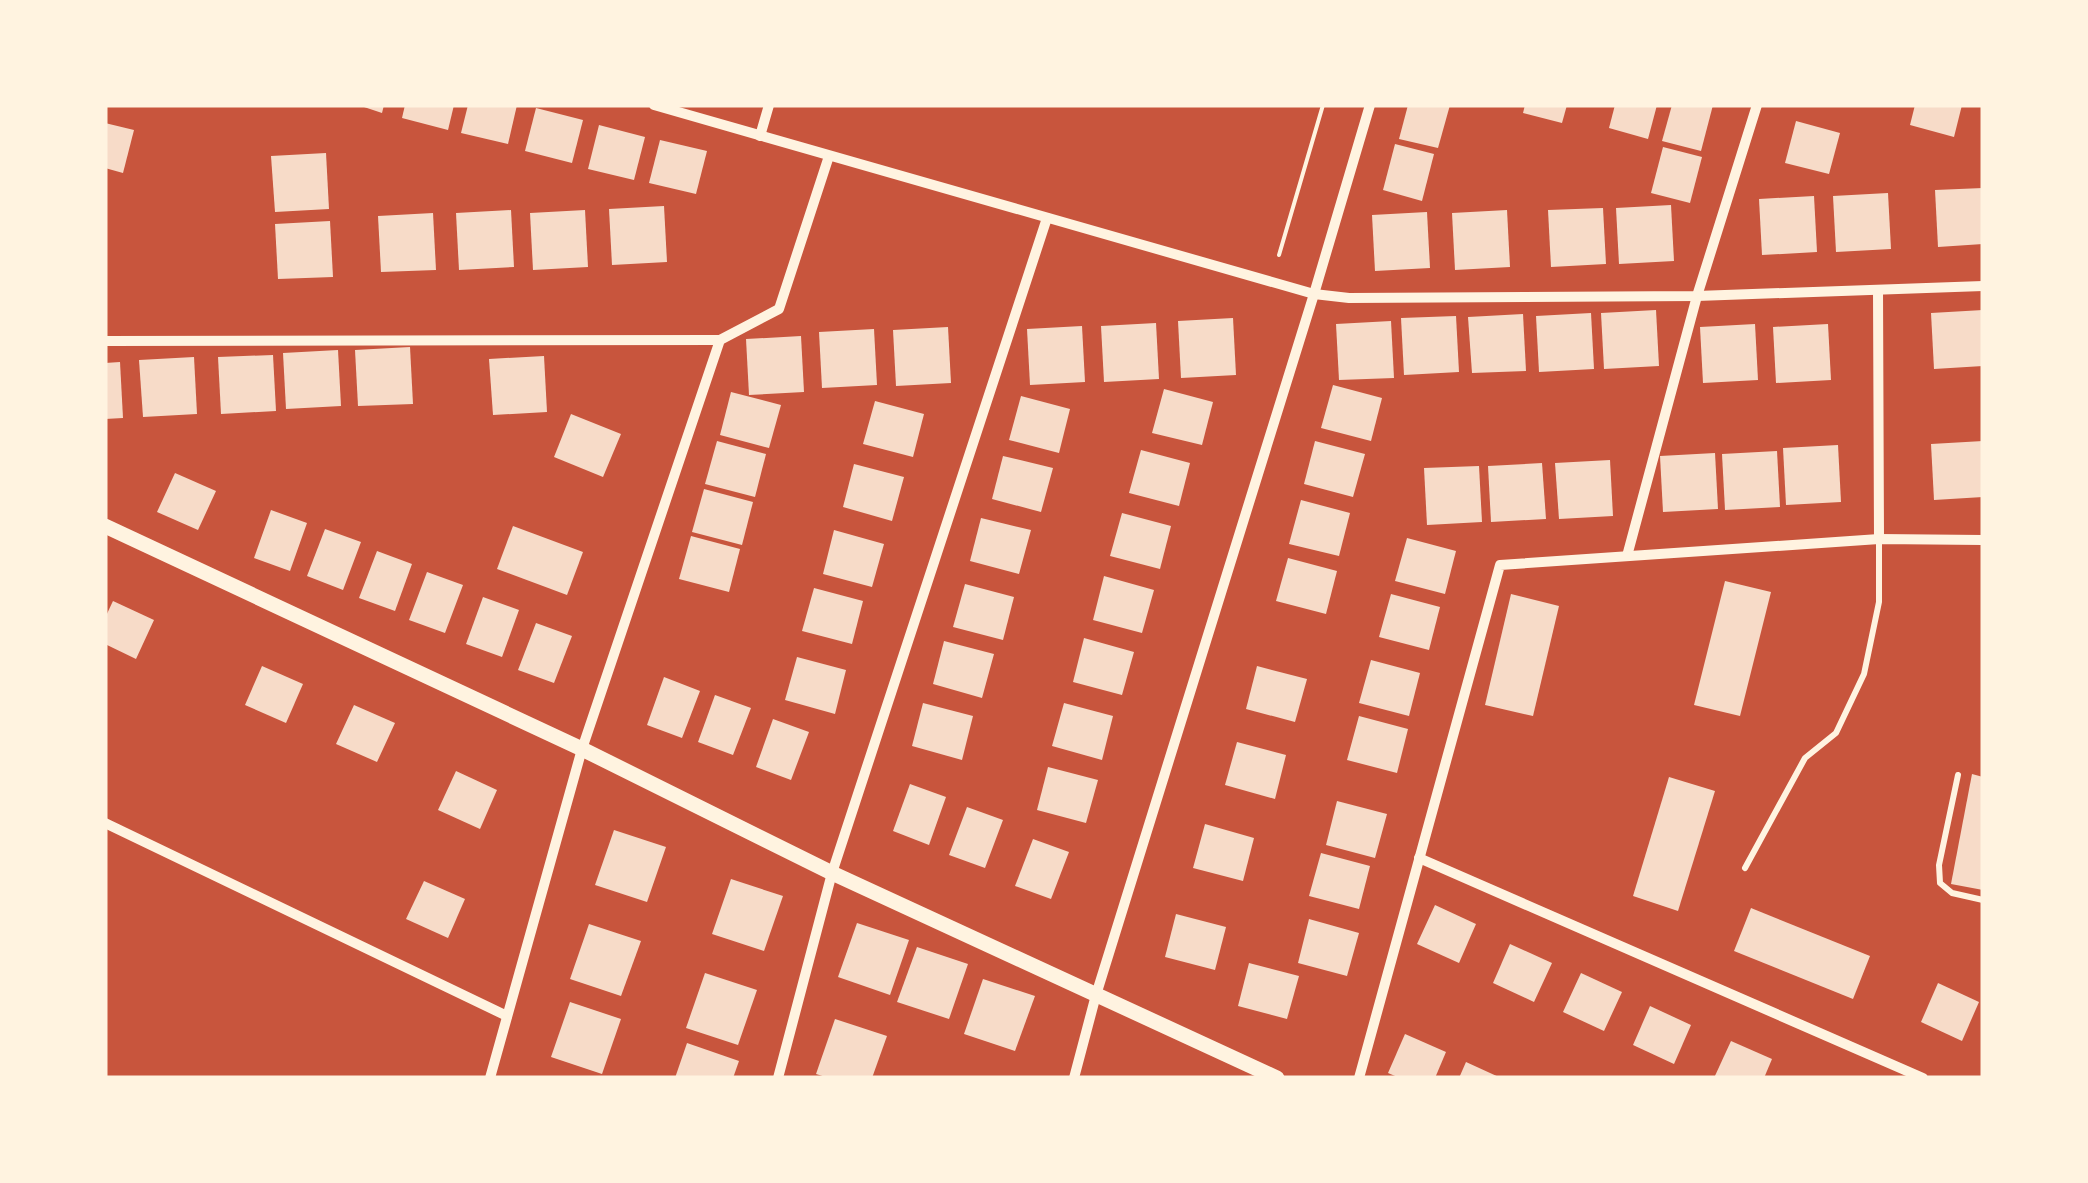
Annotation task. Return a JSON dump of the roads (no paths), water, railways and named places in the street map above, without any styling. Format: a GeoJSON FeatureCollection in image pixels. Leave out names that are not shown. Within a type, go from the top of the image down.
{"type":"FeatureCollection","features":[{"type":"Feature","properties":{"kind":"street"},"geometry":{"type":"LineString","coordinates":[[654,105],[1314,294],[1350,298],[1697,296],[1983,286]]}},
{"type":"Feature","properties":{"kind":"street"},"geometry":{"type":"LineString","coordinates":[[760,136],[769,105]]}},
{"type":"Feature","properties":{"kind":"street"},"geometry":{"type":"LineString","coordinates":[[1074,1078],[1096,995],[1370,105]]}},
{"type":"Feature","properties":{"kind":"street"},"geometry":{"type":"LineString","coordinates":[[1627,556],[1697,296],[1757,105]]}},
{"type":"Feature","properties":{"kind":"street"},"geometry":{"type":"LineString","coordinates":[[105,340],[720,340],[779,309],[828,156]]}},
{"type":"Feature","properties":{"kind":"street"},"geometry":{"type":"LineString","coordinates":[[778,1078],[832,873],[1047,218]]}},
{"type":"Feature","properties":{"kind":"street"},"geometry":{"type":"LineString","coordinates":[[1878,290],[1879,539]]}},
{"type":"Feature","properties":{"kind":"street"},"geometry":{"type":"LineString","coordinates":[[490,1078],[582,749],[720,340]]}},
{"type":"Feature","properties":{"kind":"street"},"geometry":{"type":"LineString","coordinates":[[105,526],[582,749],[832,873],[1276,1078]]}},
{"type":"Feature","properties":{"kind":"street"},"geometry":{"type":"LineString","coordinates":[[1358,1078],[1500,565],[1879,539],[1983,540]]}},
{"type":"Feature","properties":{"kind":"street"},"geometry":{"type":"LineString","coordinates":[[105,823],[507,1016]]}},
{"type":"Feature","properties":{"kind":"street"},"geometry":{"type":"LineString","coordinates":[[1420,858],[1923,1078]]}},
{"type":"Feature","properties":{"kind":"lane"},"geometry":{"type":"LineString","coordinates":[[1745,868],[1806,758],[1836,733],[1864,674],[1879,602],[1879,539]]}},
{"type":"Feature","properties":{"kind":"lane"},"geometry":{"type":"LineString","coordinates":[[1958,775],[1938,865],[1940,883],[1952,893],[1983,900]]}}]}
